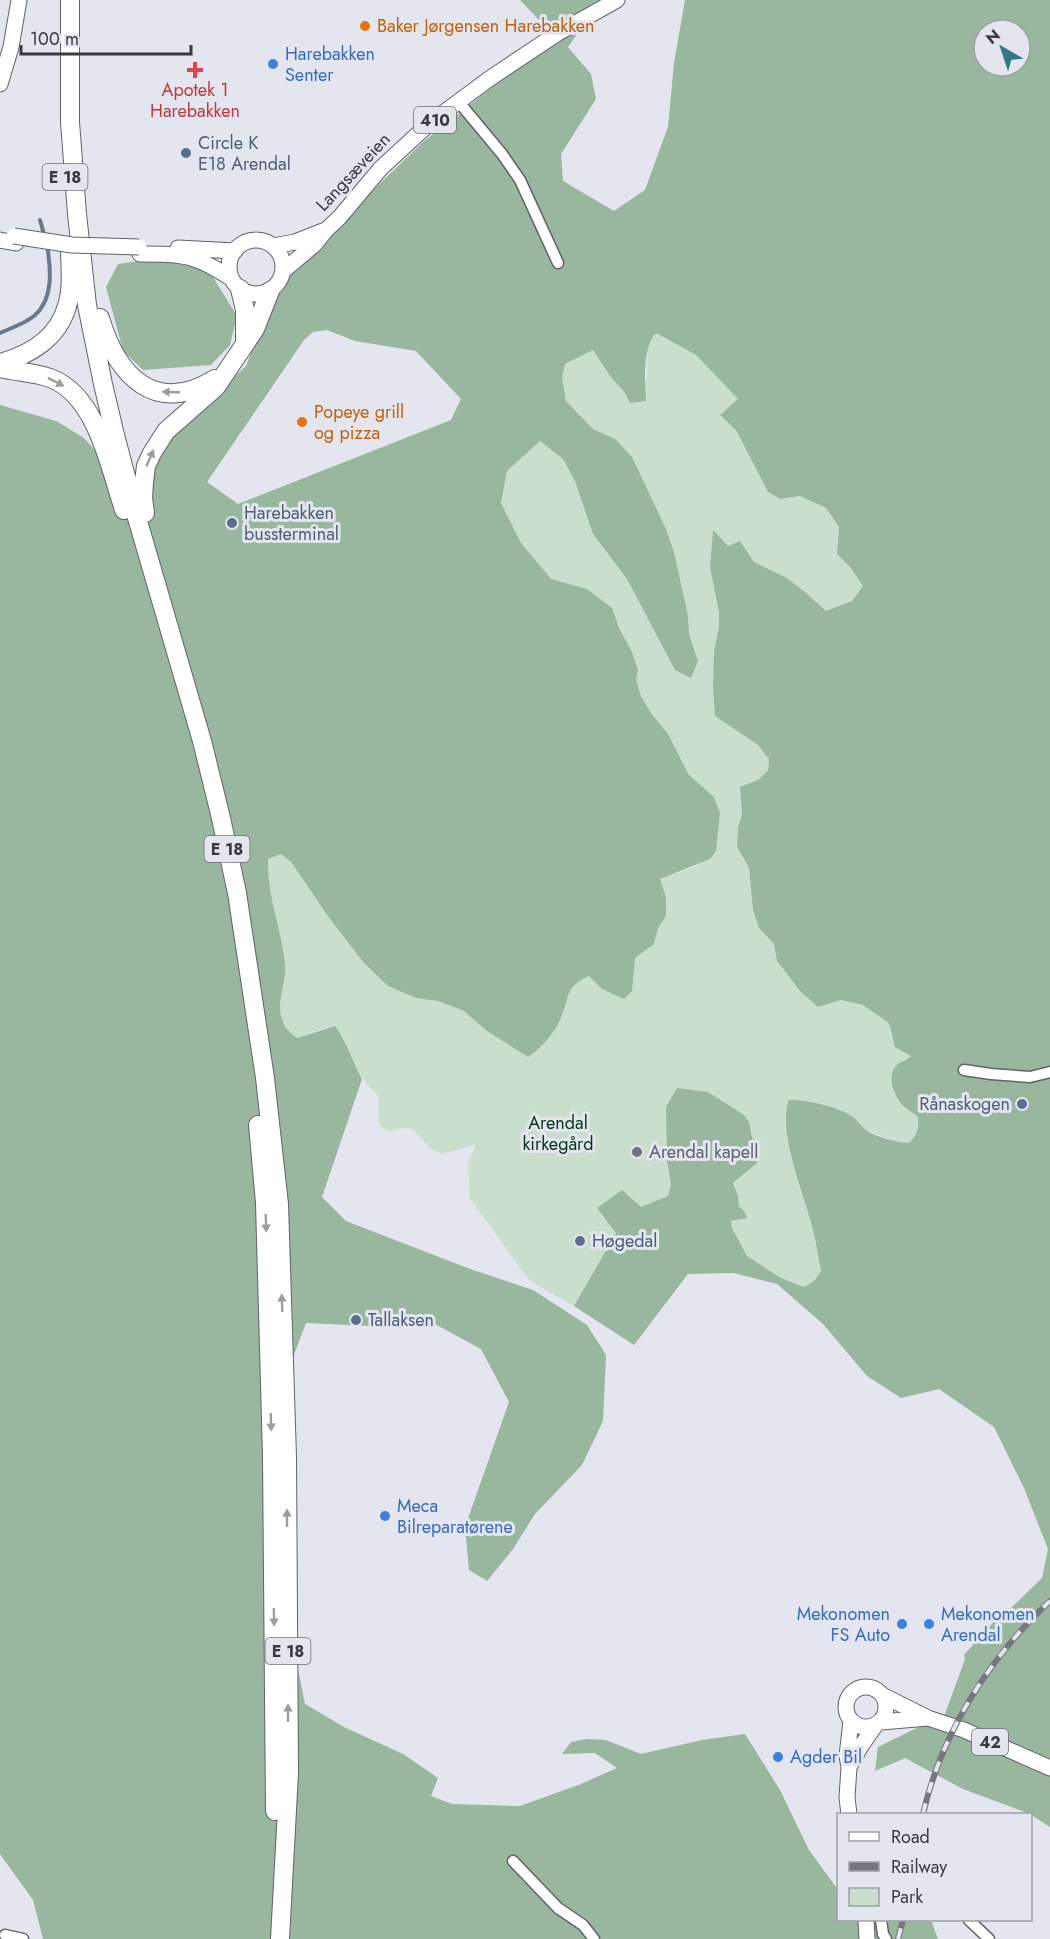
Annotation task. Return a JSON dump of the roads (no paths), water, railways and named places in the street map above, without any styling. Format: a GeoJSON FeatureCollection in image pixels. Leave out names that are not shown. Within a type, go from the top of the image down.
{"type":"FeatureCollection","features":[{"type":"Feature","properties":{"kind":"highway","name":"E 18"},"geometry":{"type":"LineString","coordinates":[[62,0],[61,120],[87,305],[103,384],[135,511],[162,597],[202,741],[237,893],[265,1078],[279,1204],[287,1457],[289,1762],[280,1939]]}},
{"type":"Feature","properties":{"kind":"highway","name":"E 18"},"geometry":{"type":"LineString","coordinates":[[70,0],[70,122],[80,307],[124,513]]}},
{"type":"Feature","properties":{"kind":"highway","name":"E 18"},"geometry":{"type":"LineString","coordinates":[[0,363],[20,357],[41,345],[61,321],[69,295],[74,221]]}},
{"type":"Feature","properties":{"kind":"highway","name":"E 18"},"geometry":{"type":"LineString","coordinates":[[74,221],[107,340],[125,371],[146,387],[171,393],[200,387],[224,373]]}},
{"type":"Feature","properties":{"kind":"highway"},"geometry":{"type":"LineString","coordinates":[[236,284],[245,310],[245,341]]}},
{"type":"Feature","properties":{"kind":"highway","name":"E 18"},"geometry":{"type":"LineString","coordinates":[[162,597],[143,498],[146,466],[166,431],[216,387],[255,329],[270,291]]}},
{"type":"Feature","properties":{"kind":"highway","name":"E 18"},"geometry":{"type":"LineString","coordinates":[[0,368],[51,378],[75,395],[95,423],[189,733],[210,822],[241,985],[254,1080],[265,1203],[272,1456],[275,1838],[270,1939]]}},
{"type":"Feature","properties":{"kind":"main road"},"geometry":{"type":"LineString","coordinates":[[0,67],[14,0]]}},
{"type":"Feature","properties":{"kind":"main road"},"geometry":{"type":"LineString","coordinates":[[0,84],[11,47],[19,0]]}},
{"type":"Feature","properties":{"kind":"main road","name":"Langsæveien"},"geometry":{"type":"LineString","coordinates":[[283,272],[315,244],[401,148],[458,101],[565,29],[617,0]]}},
{"type":"Feature","properties":{"kind":"main road","name":"Langsæveien"},"geometry":{"type":"LineString","coordinates":[[273,246],[295,242],[326,230]]}},
{"type":"Feature","properties":{"kind":"main road","name":"410"},"geometry":{"type":"LineString","coordinates":[[8,238],[191,257],[209,264],[236,284],[255,294],[270,291],[278,284],[283,272]]}},
{"type":"Feature","properties":{"kind":"main road","name":"410"},"geometry":{"type":"LineString","coordinates":[[139,250],[193,248],[235,251],[241,245],[253,240],[267,242],[273,246]]}},
{"type":"Feature","properties":{"kind":"main road"},"geometry":{"type":"LineString","coordinates":[[273,246],[282,257],[283,272]]}},
{"type":"Feature","properties":{"kind":"main road"},"geometry":{"type":"LineString","coordinates":[[235,251],[229,264],[236,284]]}},
{"type":"Feature","properties":{"kind":"main road","name":"42"},"geometry":{"type":"LineString","coordinates":[[849,1813],[847,1756],[851,1721],[846,1705],[853,1692],[864,1687],[876,1689],[884,1696],[928,1718],[964,1730],[1050,1768]]}},
{"type":"Feature","properties":{"kind":"main road","name":"42"},"geometry":{"type":"LineString","coordinates":[[849,1767],[887,1709],[884,1696]]}},
{"type":"Feature","properties":{"kind":"main road","name":"42"},"geometry":{"type":"LineString","coordinates":[[851,1721],[862,1727],[928,1718]]}},
{"type":"Feature","properties":{"kind":"main road"},"geometry":{"type":"LineString","coordinates":[[866,1921],[867,1939]]}},
{"type":"Feature","properties":{"kind":"street"},"geometry":{"type":"LineString","coordinates":[[458,101],[502,154],[520,180],[558,262]]}},
{"type":"Feature","properties":{"kind":"street"},"geometry":{"type":"LineString","coordinates":[[964,1070],[1030,1077],[1050,1072]]}},
{"type":"Feature","properties":{"kind":"street"},"geometry":{"type":"LineString","coordinates":[[513,1861],[558,1908],[583,1925],[594,1939]]}},
{"type":"Feature","properties":{"kind":"street"},"geometry":{"type":"LineString","coordinates":[[881,1921],[886,1939]]}},
{"type":"Feature","properties":{"kind":"street"},"geometry":{"type":"LineString","coordinates":[[970,1921],[989,1939]]}},
{"type":"Feature","properties":{"kind":"street"},"geometry":{"type":"LineString","coordinates":[[4,1935],[23,1939]]}},
{"type":"Feature","properties":{"kind":"waterway"},"geometry":{"type":"LineString","coordinates":[[40,220],[45,238]]}},
{"type":"Feature","properties":{"kind":"waterway"},"geometry":{"type":"LineString","coordinates":[[0,333],[30,319],[45,301],[50,283],[47,245]]}},
{"type":"Feature","properties":{"kind":"railway"},"geometry":{"type":"LineString","coordinates":[[923,1813],[942,1754],[971,1698],[1007,1647],[1050,1601]]}},
{"type":"Feature","properties":{"kind":"railway"},"geometry":{"type":"LineString","coordinates":[[898,1939],[903,1921]]}},
{"type":"Feature","properties":{"kind":"place","name":"Baker Jørgensen Harebakken"},"geometry":{"type":"Point","coordinates":[365,26]}},
{"type":"Feature","properties":{"kind":"place","name":"Harebakken Senter"},"geometry":{"type":"Point","coordinates":[273,64]}},
{"type":"Feature","properties":{"kind":"place","name":"Apotek 1 Harebakken"},"geometry":{"type":"Point","coordinates":[195,70]}},
{"type":"Feature","properties":{"kind":"place","name":"Circle K E18 Arendal"},"geometry":{"type":"Point","coordinates":[186,153]}},
{"type":"Feature","properties":{"kind":"place","name":"Popeye grill og pizza"},"geometry":{"type":"Point","coordinates":[302,422]}},
{"type":"Feature","properties":{"kind":"place","name":"Harebakken bussterminal"},"geometry":{"type":"Point","coordinates":[232,523]}},
{"type":"Feature","properties":{"kind":"place","name":"Rånaskogen"},"geometry":{"type":"Point","coordinates":[1022,1104]}},
{"type":"Feature","properties":{"kind":"place","name":"Arendal kapell"},"geometry":{"type":"Point","coordinates":[637,1152]}},
{"type":"Feature","properties":{"kind":"place","name":"Høgedal"},"geometry":{"type":"Point","coordinates":[580,1241]}},
{"type":"Feature","properties":{"kind":"place","name":"Tallaksen"},"geometry":{"type":"Point","coordinates":[356,1320]}},
{"type":"Feature","properties":{"kind":"place","name":"Meca Bilreparatørene"},"geometry":{"type":"Point","coordinates":[385,1516]}},
{"type":"Feature","properties":{"kind":"place","name":"Mekonomen FS Auto"},"geometry":{"type":"Point","coordinates":[902,1624]}},
{"type":"Feature","properties":{"kind":"place","name":"Mekonomen Arendal"},"geometry":{"type":"Point","coordinates":[929,1624]}},
{"type":"Feature","properties":{"kind":"place","name":"Agder Bil"},"geometry":{"type":"Point","coordinates":[778,1757]}},
{"type":"Feature","properties":{"kind":"park label","name":"Arendal kirkegård"},"geometry":{"type":"Point","coordinates":[558,1133]}}]}
